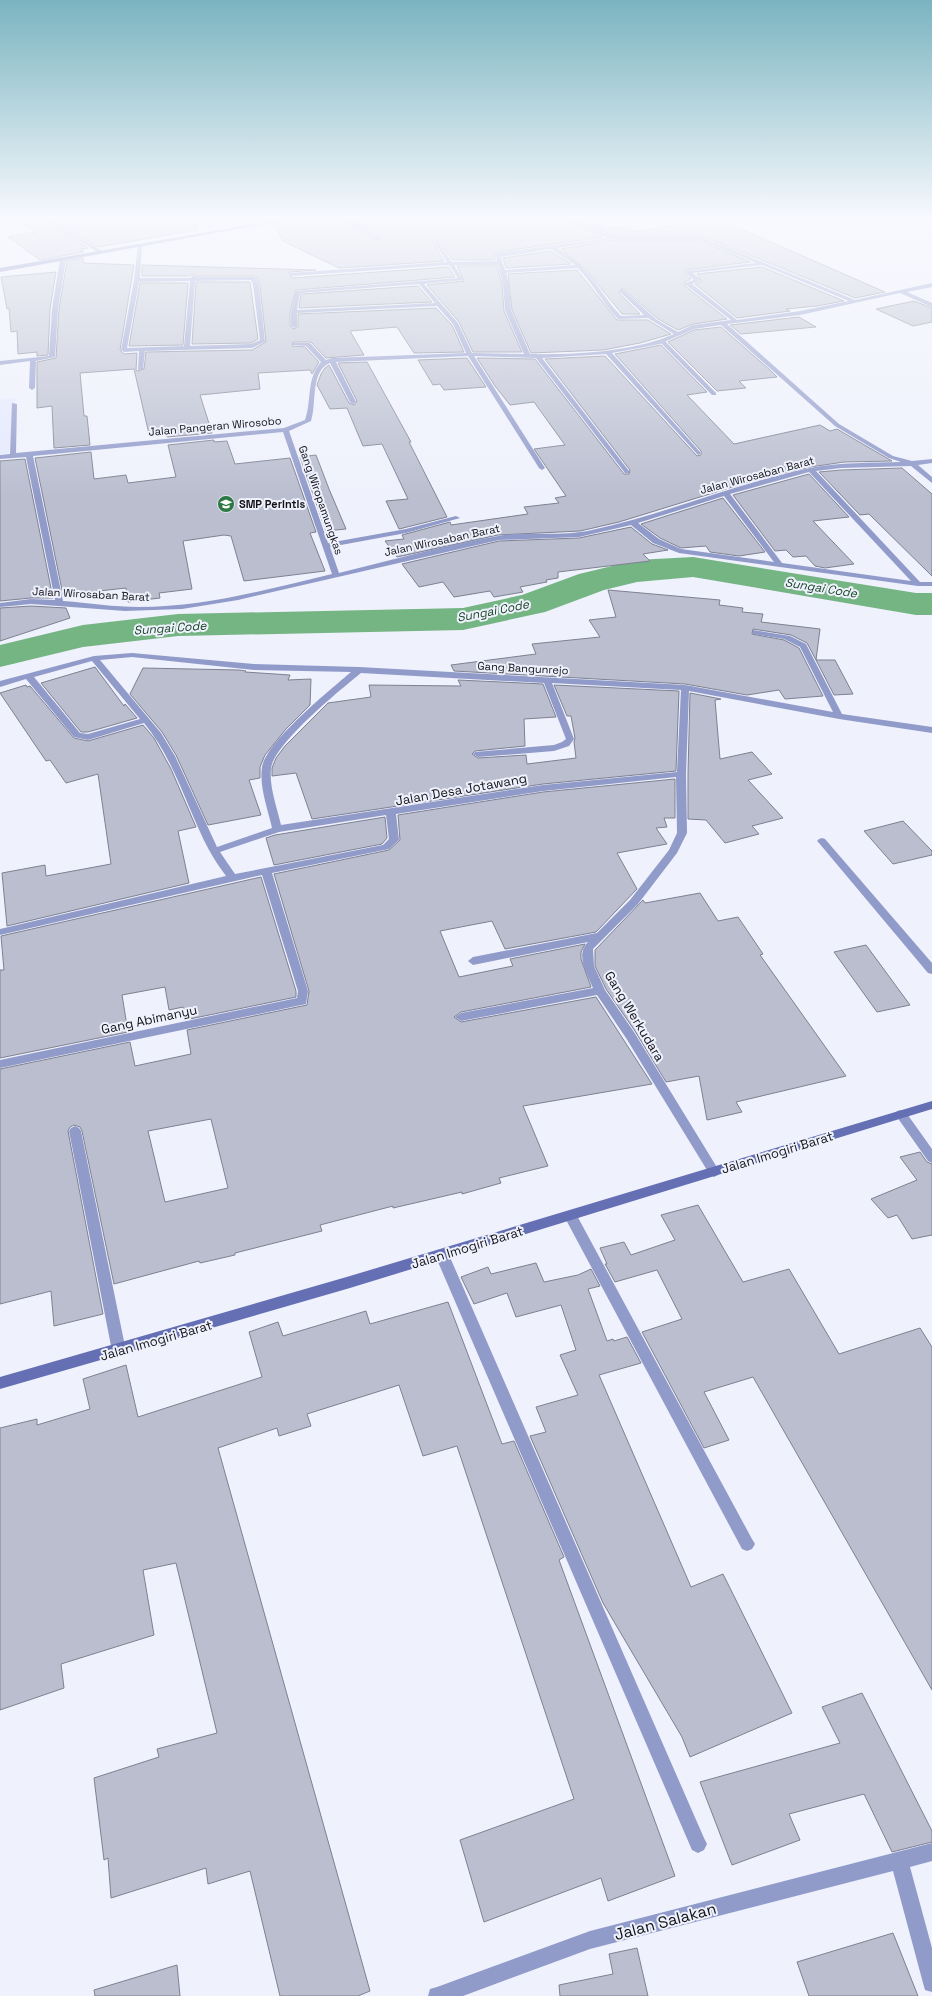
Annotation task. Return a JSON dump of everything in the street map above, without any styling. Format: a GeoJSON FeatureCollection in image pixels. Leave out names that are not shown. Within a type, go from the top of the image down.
{"type":"FeatureCollection","features":[{"type":"Feature","properties":{"kind":"main road","name":"Jalan Imogiri Barat"},"geometry":{"type":"LineString","coordinates":[[0,1383],[119,1351],[442,1255],[932,1105]]}},
{"type":"Feature","properties":{"kind":"street"},"geometry":{"type":"LineString","coordinates":[[0,363],[50,358],[52,356],[55,311]]}},
{"type":"Feature","properties":{"kind":"street"},"geometry":{"type":"LineString","coordinates":[[132,311],[124,349],[129,351],[142,349],[254,345],[263,341],[259,311]]}},
{"type":"Feature","properties":{"kind":"street"},"geometry":{"type":"LineString","coordinates":[[187,347],[190,311]]}},
{"type":"Feature","properties":{"kind":"street"},"geometry":{"type":"LineString","coordinates":[[294,326],[294,312],[309,311]]}},
{"type":"Feature","properties":{"kind":"street"},"geometry":{"type":"LineString","coordinates":[[444,311],[456,324],[470,354],[542,468]]}},
{"type":"Feature","properties":{"kind":"street"},"geometry":{"type":"LineString","coordinates":[[508,311],[528,356]]}},
{"type":"Feature","properties":{"kind":"street"},"geometry":{"type":"LineString","coordinates":[[614,311],[620,318],[649,316]]}},
{"type":"Feature","properties":{"kind":"street"},"geometry":{"type":"LineString","coordinates":[[644,311],[662,326],[679,334]]}},
{"type":"Feature","properties":{"kind":"street"},"geometry":{"type":"LineString","coordinates":[[722,311],[735,321]]}},
{"type":"Feature","properties":{"kind":"street"},"geometry":{"type":"LineString","coordinates":[[295,344],[308,344],[324,362],[332,360],[470,354],[538,356],[608,352],[663,342],[690,328],[735,321],[785,316],[810,311]]}},
{"type":"Feature","properties":{"kind":"street"},"geometry":{"type":"LineString","coordinates":[[722,323],[837,425],[890,457],[913,464],[932,481]]}},
{"type":"Feature","properties":{"kind":"street"},"geometry":{"type":"LineString","coordinates":[[663,342],[714,394]]}},
{"type":"Feature","properties":{"kind":"street"},"geometry":{"type":"LineString","coordinates":[[140,369],[142,349]]}},
{"type":"Feature","properties":{"kind":"street"},"geometry":{"type":"LineString","coordinates":[[608,352],[698,453]]}},
{"type":"Feature","properties":{"kind":"street"},"geometry":{"type":"LineString","coordinates":[[538,356],[627,472]]}},
{"type":"Feature","properties":{"kind":"street"},"geometry":{"type":"LineString","coordinates":[[32,388],[33,360]]}},
{"type":"Feature","properties":{"kind":"street"},"geometry":{"type":"LineString","coordinates":[[332,360],[353,402]]}},
{"type":"Feature","properties":{"kind":"street","name":"Jalan Pangeran Wirosobo"},"geometry":{"type":"LineString","coordinates":[[0,456],[285,430],[303,424],[309,419],[312,412],[314,379],[317,370],[324,362]]}},
{"type":"Feature","properties":{"kind":"street"},"geometry":{"type":"LineString","coordinates":[[13,455],[14,404]]}},
{"type":"Feature","properties":{"kind":"street","name":"Gang Wiropamungkas"},"geometry":{"type":"LineString","coordinates":[[285,430],[336,576]]}},
{"type":"Feature","properties":{"kind":"street"},"geometry":{"type":"LineString","coordinates":[[29,454],[60,603]]}},
{"type":"Feature","properties":{"kind":"street","name":"Jalan Wirosaban Barat"},"geometry":{"type":"LineString","coordinates":[[0,605],[24,602],[60,603],[124,609],[177,607],[238,598],[462,545],[499,538],[524,536],[575,536],[633,523],[726,493],[812,470],[859,464],[913,464],[932,461]]}},
{"type":"Feature","properties":{"kind":"street"},"geometry":{"type":"LineString","coordinates":[[812,470],[918,584]]}},
{"type":"Feature","properties":{"kind":"street"},"geometry":{"type":"LineString","coordinates":[[726,493],[780,565]]}},
{"type":"Feature","properties":{"kind":"street"},"geometry":{"type":"LineString","coordinates":[[325,546],[406,531],[456,518]]}},
{"type":"Feature","properties":{"kind":"street"},"geometry":{"type":"LineString","coordinates":[[633,523],[656,541],[674,550],[918,584],[932,584]]}},
{"type":"Feature","properties":{"kind":"street"},"geometry":{"type":"LineString","coordinates":[[756,632],[786,637],[797,641],[803,646],[839,716]]}},
{"type":"Feature","properties":{"kind":"street"},"geometry":{"type":"LineString","coordinates":[[0,684],[94,658],[115,655],[132,655],[254,667],[359,670]]}},
{"type":"Feature","properties":{"kind":"street"},"geometry":{"type":"LineString","coordinates":[[94,658],[157,733],[170,756],[214,851],[232,878]]}},
{"type":"Feature","properties":{"kind":"street"},"geometry":{"type":"LineString","coordinates":[[277,830],[266,772],[269,760],[312,711],[359,670]]}},
{"type":"Feature","properties":{"kind":"street","name":"Gang Bangunrejo"},"geometry":{"type":"LineString","coordinates":[[359,670],[685,688],[839,716],[932,730]]}},
{"type":"Feature","properties":{"kind":"street"},"geometry":{"type":"LineString","coordinates":[[29,677],[77,735],[88,738],[146,720]]}},
{"type":"Feature","properties":{"kind":"street"},"geometry":{"type":"LineString","coordinates":[[478,754],[554,748],[568,743],[570,739],[547,680]]}},
{"type":"Feature","properties":{"kind":"street","name":"Gang Werkudara"},"geometry":{"type":"LineString","coordinates":[[685,688],[681,774],[684,824],[682,833],[678,843],[634,902],[588,948],[587,953],[589,966],[600,990],[630,1035],[714,1172]]}},
{"type":"Feature","properties":{"kind":"street","name":"Jalan Desa Jotawang"},"geometry":{"type":"LineString","coordinates":[[0,932],[232,878],[390,845],[394,840],[391,812],[542,788],[681,774]]}},
{"type":"Feature","properties":{"kind":"street"},"geometry":{"type":"LineString","coordinates":[[214,851],[277,830],[391,812]]}},
{"type":"Feature","properties":{"kind":"street"},"geometry":{"type":"LineString","coordinates":[[822,842],[932,970]]}},
{"type":"Feature","properties":{"kind":"street","name":"Gang Abimanyu"},"geometry":{"type":"LineString","coordinates":[[0,1064],[302,1001],[303,991],[266,871]]}},
{"type":"Feature","properties":{"kind":"street"},"geometry":{"type":"LineString","coordinates":[[473,961],[600,936]]}},
{"type":"Feature","properties":{"kind":"street"},"geometry":{"type":"LineString","coordinates":[[461,1017],[600,990]]}},
{"type":"Feature","properties":{"kind":"street"},"geometry":{"type":"LineString","coordinates":[[901,1114],[932,1158]]}},
{"type":"Feature","properties":{"kind":"street"},"geometry":{"type":"LineString","coordinates":[[75,1132],[119,1351]]}},
{"type":"Feature","properties":{"kind":"street"},"geometry":{"type":"LineString","coordinates":[[570,1216],[747,1544]]}},
{"type":"Feature","properties":{"kind":"street"},"geometry":{"type":"LineString","coordinates":[[442,1255],[698,1844]]}},
{"type":"Feature","properties":{"kind":"street","name":"Jalan Salakan"},"geometry":{"type":"LineString","coordinates":[[437,1996],[590,1940],[932,1852]]}},
{"type":"Feature","properties":{"kind":"street"},"geometry":{"type":"LineString","coordinates":[[899,1860],[932,1983]]}},
{"type":"Feature","properties":{"kind":"shaded area"},"geometry":{"type":"Polygon","coordinates":[[[15,398],[9,453],[0,454],[0,400],[15,398]]]}},
{"type":"Feature","properties":{"kind":"building"},"geometry":{"type":"Polygon","coordinates":[[[9,311],[50,311],[48,355],[37,356],[37,352],[18,354],[17,331],[11,332],[9,311]]]}},
{"type":"Feature","properties":{"kind":"building"},"geometry":{"type":"Polygon","coordinates":[[[59,311],[126,311],[120,350],[124,354],[137,353],[136,370],[138,371],[144,369],[146,352],[252,350],[266,342],[263,311],[290,311],[290,326],[293,329],[298,327],[298,314],[364,311],[439,311],[452,325],[464,352],[414,353],[397,327],[350,331],[364,355],[326,358],[311,342],[293,342],[292,346],[305,347],[319,362],[312,374],[310,370],[258,373],[260,389],[200,395],[212,433],[167,437],[165,432],[149,434],[134,369],[80,373],[84,416],[87,416],[90,445],[54,448],[52,406],[37,408],[37,362],[56,358],[59,311]]]}},
{"type":"Feature","properties":{"kind":"building"},"geometry":{"type":"Polygon","coordinates":[[[135,311],[186,311],[183,345],[129,346],[135,311]]]}},
{"type":"Feature","properties":{"kind":"building"},"geometry":{"type":"Polygon","coordinates":[[[194,311],[254,311],[258,339],[251,343],[192,344],[194,311]]]}},
{"type":"Feature","properties":{"kind":"building"},"geometry":{"type":"Polygon","coordinates":[[[450,311],[504,311],[522,352],[473,352],[459,322],[450,311]]]}},
{"type":"Feature","properties":{"kind":"building"},"geometry":{"type":"Polygon","coordinates":[[[513,311],[610,311],[617,320],[648,320],[671,334],[640,343],[603,350],[531,353],[513,311]]]}},
{"type":"Feature","properties":{"kind":"building"},"geometry":{"type":"Polygon","coordinates":[[[620,311],[637,311],[640,314],[622,314],[620,311]]]}},
{"type":"Feature","properties":{"kind":"building"},"geometry":{"type":"Polygon","coordinates":[[[649,311],[717,311],[727,319],[693,324],[678,330],[658,319],[649,311]]]}},
{"type":"Feature","properties":{"kind":"building"},"geometry":{"type":"Polygon","coordinates":[[[729,311],[789,311],[737,318],[729,311]]]}},
{"type":"Feature","properties":{"kind":"building"},"geometry":{"type":"Polygon","coordinates":[[[881,311],[932,311],[932,322],[913,326],[881,311]]]}},
{"type":"Feature","properties":{"kind":"building"},"geometry":{"type":"Polygon","coordinates":[[[799,317],[816,327],[741,334],[730,325],[799,317]]]}},
{"type":"Feature","properties":{"kind":"building"},"geometry":{"type":"Polygon","coordinates":[[[721,327],[777,377],[739,381],[746,388],[717,391],[668,342],[694,330],[721,327]]]}},
{"type":"Feature","properties":{"kind":"building"},"geometry":{"type":"Polygon","coordinates":[[[661,345],[707,392],[687,395],[734,444],[820,425],[830,431],[837,429],[892,461],[844,462],[810,467],[755,480],[619,522],[580,531],[498,535],[397,557],[385,541],[404,539],[402,535],[450,522],[451,525],[528,514],[524,507],[559,503],[555,498],[566,496],[534,449],[565,445],[534,402],[510,405],[495,386],[477,358],[535,359],[624,474],[629,474],[630,470],[545,359],[605,356],[697,456],[701,455],[701,451],[615,354],[661,345]]]}},
{"type":"Feature","properties":{"kind":"building"},"geometry":{"type":"Polygon","coordinates":[[[467,358],[486,387],[444,390],[440,384],[433,385],[418,360],[467,358]]]}},
{"type":"Feature","properties":{"kind":"building"},"geometry":{"type":"Polygon","coordinates":[[[367,362],[411,442],[409,442],[447,517],[399,529],[386,501],[408,499],[382,444],[363,446],[347,408],[330,409],[317,385],[321,374],[329,365],[349,403],[354,405],[357,401],[338,363],[367,362]]]}},
{"type":"Feature","properties":{"kind":"building"},"geometry":{"type":"Polygon","coordinates":[[[214,440],[214,442],[227,441],[235,464],[290,458],[316,532],[310,533],[325,571],[244,581],[231,536],[224,535],[183,541],[192,589],[159,593],[160,598],[128,602],[126,588],[63,595],[35,458],[91,452],[94,479],[126,475],[128,483],[176,477],[168,445],[214,440]]]}},
{"type":"Feature","properties":{"kind":"building"},"geometry":{"type":"Polygon","coordinates":[[[316,455],[346,529],[326,531],[300,457],[316,455]]]}},
{"type":"Feature","properties":{"kind":"building"},"geometry":{"type":"Polygon","coordinates":[[[25,459],[53,598],[31,598],[0,601],[0,461],[25,459]]]}},
{"type":"Feature","properties":{"kind":"building"},"geometry":{"type":"Polygon","coordinates":[[[902,468],[932,494],[932,576],[869,514],[860,515],[819,472],[902,468]]]}},
{"type":"Feature","properties":{"kind":"building"},"geometry":{"type":"Polygon","coordinates":[[[809,474],[849,517],[813,521],[854,564],[825,568],[815,566],[806,556],[793,557],[786,550],[775,551],[733,495],[809,474]]]}},
{"type":"Feature","properties":{"kind":"building"},"geometry":{"type":"Polygon","coordinates":[[[723,498],[765,552],[739,556],[710,552],[706,546],[681,548],[660,538],[641,524],[723,498]]]}},
{"type":"Feature","properties":{"kind":"building"},"geometry":{"type":"Polygon","coordinates":[[[631,527],[652,544],[668,550],[643,554],[650,561],[558,572],[558,578],[546,580],[547,582],[520,587],[523,592],[494,597],[490,591],[454,597],[443,582],[419,587],[402,564],[499,541],[579,538],[631,527]]]}},
{"type":"Feature","properties":{"kind":"building"},"geometry":{"type":"Polygon","coordinates":[[[608,590],[720,600],[719,605],[743,608],[742,612],[763,614],[761,622],[820,629],[816,660],[807,643],[791,635],[753,629],[752,634],[784,640],[799,648],[823,696],[785,699],[779,690],[747,695],[685,684],[454,671],[451,665],[536,654],[532,644],[600,637],[589,620],[616,617],[608,590]]]}},
{"type":"Feature","properties":{"kind":"building"},"geometry":{"type":"Polygon","coordinates":[[[31,606],[66,608],[70,618],[0,641],[0,608],[31,606]]]}},
{"type":"Feature","properties":{"kind":"building"},"geometry":{"type":"Polygon","coordinates":[[[816,660],[835,660],[853,694],[834,695],[816,660]]]}},
{"type":"Feature","properties":{"kind":"building"},"geometry":{"type":"Polygon","coordinates":[[[95,667],[124,706],[125,704],[137,718],[88,732],[81,732],[41,683],[95,667]]]}},
{"type":"Feature","properties":{"kind":"building"},"geometry":{"type":"Polygon","coordinates":[[[143,668],[239,670],[246,671],[245,672],[290,675],[288,680],[311,679],[310,705],[286,729],[265,755],[260,767],[260,778],[249,780],[261,815],[208,825],[176,755],[162,732],[130,694],[143,668]]]}},
{"type":"Feature","properties":{"kind":"building"},"geometry":{"type":"Polygon","coordinates":[[[458,680],[543,684],[556,717],[524,719],[525,746],[475,751],[472,754],[478,758],[526,755],[527,764],[576,758],[575,738],[571,716],[567,716],[554,685],[679,691],[676,771],[543,784],[312,819],[296,773],[272,776],[272,768],[276,758],[285,746],[328,703],[371,697],[369,685],[461,686],[458,680]]]}},
{"type":"Feature","properties":{"kind":"building"},"geometry":{"type":"Polygon","coordinates":[[[26,685],[27,687],[30,686],[74,738],[88,741],[143,725],[154,738],[171,769],[196,827],[178,831],[189,883],[7,926],[2,873],[45,865],[46,876],[111,864],[98,774],[66,783],[50,760],[46,761],[0,693],[26,685]]]}},
{"type":"Feature","properties":{"kind":"building"},"geometry":{"type":"Polygon","coordinates":[[[690,693],[721,699],[715,700],[720,759],[752,752],[772,774],[748,780],[783,818],[752,826],[759,834],[725,843],[706,820],[688,819],[690,693]]]}},
{"type":"Feature","properties":{"kind":"building"},"geometry":{"type":"Polygon","coordinates":[[[675,779],[675,818],[664,818],[667,827],[656,828],[667,844],[617,853],[637,889],[596,932],[505,949],[492,921],[440,931],[459,977],[513,966],[510,959],[585,944],[581,952],[581,959],[591,987],[461,1012],[454,1017],[461,1022],[596,997],[652,1084],[523,1106],[548,1166],[499,1178],[501,1183],[462,1194],[462,1192],[393,1208],[393,1206],[320,1225],[322,1231],[235,1253],[235,1255],[200,1263],[199,1261],[114,1284],[82,1131],[80,1127],[74,1125],[70,1127],[68,1131],[103,1314],[54,1326],[51,1291],[0,1304],[0,1069],[130,1042],[135,1066],[191,1054],[187,1030],[307,1005],[309,991],[274,874],[389,850],[400,840],[398,815],[543,792],[675,779]],[[211,1119],[148,1131],[165,1202],[228,1188],[211,1119]]]}},
{"type":"Feature","properties":{"kind":"building"},"geometry":{"type":"Polygon","coordinates":[[[385,817],[387,838],[382,844],[274,865],[266,838],[275,835],[385,817]]]}},
{"type":"Feature","properties":{"kind":"building"},"geometry":{"type":"Polygon","coordinates":[[[903,821],[932,851],[932,855],[893,864],[864,831],[903,821]]]}},
{"type":"Feature","properties":{"kind":"building"},"geometry":{"type":"Polygon","coordinates":[[[261,877],[296,991],[296,997],[185,1020],[183,1007],[169,1010],[165,987],[122,995],[128,1032],[0,1058],[0,970],[4,970],[1,936],[261,877]]]}},
{"type":"Feature","properties":{"kind":"building"},"geometry":{"type":"Polygon","coordinates":[[[700,893],[718,921],[738,917],[763,954],[760,955],[846,1076],[736,1102],[742,1112],[707,1120],[699,1076],[666,1082],[635,1031],[606,989],[595,966],[595,950],[643,900],[645,903],[700,893]]]}},
{"type":"Feature","properties":{"kind":"building"},"geometry":{"type":"Polygon","coordinates":[[[866,945],[910,1005],[877,1012],[834,952],[866,945]]]}},
{"type":"Feature","properties":{"kind":"building"},"geometry":{"type":"Polygon","coordinates":[[[920,1152],[927,1162],[932,1164],[932,1235],[912,1239],[897,1215],[888,1218],[871,1199],[917,1180],[900,1157],[920,1152]]]}},
{"type":"Feature","properties":{"kind":"building"},"geometry":{"type":"Polygon","coordinates":[[[698,1205],[743,1282],[789,1269],[839,1354],[920,1328],[932,1347],[932,1690],[753,1377],[704,1392],[729,1440],[704,1448],[642,1332],[682,1319],[657,1270],[615,1282],[605,1264],[607,1264],[600,1248],[624,1242],[631,1255],[675,1240],[661,1215],[698,1205]]]}},
{"type":"Feature","properties":{"kind":"building"},"geometry":{"type":"Polygon","coordinates":[[[536,1263],[544,1282],[578,1275],[591,1269],[600,1286],[588,1289],[607,1341],[613,1339],[614,1341],[627,1337],[641,1363],[599,1375],[691,1587],[723,1574],[792,1713],[690,1757],[682,1737],[603,1603],[530,1436],[546,1432],[536,1407],[578,1395],[560,1355],[576,1350],[561,1305],[516,1317],[507,1293],[474,1304],[461,1277],[488,1267],[491,1274],[536,1263]]]}},
{"type":"Feature","properties":{"kind":"building"},"geometry":{"type":"Polygon","coordinates":[[[448,1302],[502,1444],[514,1441],[564,1557],[559,1560],[675,1876],[608,1901],[601,1878],[484,1922],[460,1840],[574,1799],[457,1446],[423,1456],[399,1385],[307,1414],[311,1426],[279,1436],[277,1428],[218,1448],[370,1991],[358,1996],[280,1996],[250,1871],[208,1884],[206,1868],[111,1898],[108,1858],[104,1860],[94,1778],[159,1757],[157,1749],[217,1733],[176,1563],[143,1570],[154,1635],[61,1664],[64,1688],[0,1710],[0,1428],[37,1419],[37,1425],[90,1409],[83,1379],[126,1365],[138,1417],[262,1377],[249,1332],[278,1322],[283,1336],[366,1311],[370,1324],[448,1302]]]}},
{"type":"Feature","properties":{"kind":"building"},"geometry":{"type":"Polygon","coordinates":[[[862,1693],[932,1831],[932,1842],[892,1852],[864,1794],[789,1814],[800,1840],[732,1865],[700,1782],[840,1743],[822,1707],[862,1693]]]}},
{"type":"Feature","properties":{"kind":"building"},"geometry":{"type":"Polygon","coordinates":[[[893,1933],[918,1996],[809,1996],[797,1962],[893,1933]]]}},
{"type":"Feature","properties":{"kind":"building"},"geometry":{"type":"Polygon","coordinates":[[[637,1948],[648,1996],[560,1996],[559,1985],[613,1974],[609,1954],[637,1948]]]}},
{"type":"Feature","properties":{"kind":"building"},"geometry":{"type":"Polygon","coordinates":[[[177,1965],[180,1996],[95,1996],[94,1990],[177,1965]]]}},
{"type":"Feature","properties":{"kind":"waterway","name":"Sungai Code"},"geometry":{"type":"LineString","coordinates":[[0,656],[83,636],[178,625],[257,622],[355,622],[463,619],[532,604],[592,582],[637,571],[693,567],[916,604],[932,604]]}},
{"type":"Feature","properties":{"kind":"place","name":"SMP Perintis"},"geometry":{"type":"Point","coordinates":[226,504]}}]}
